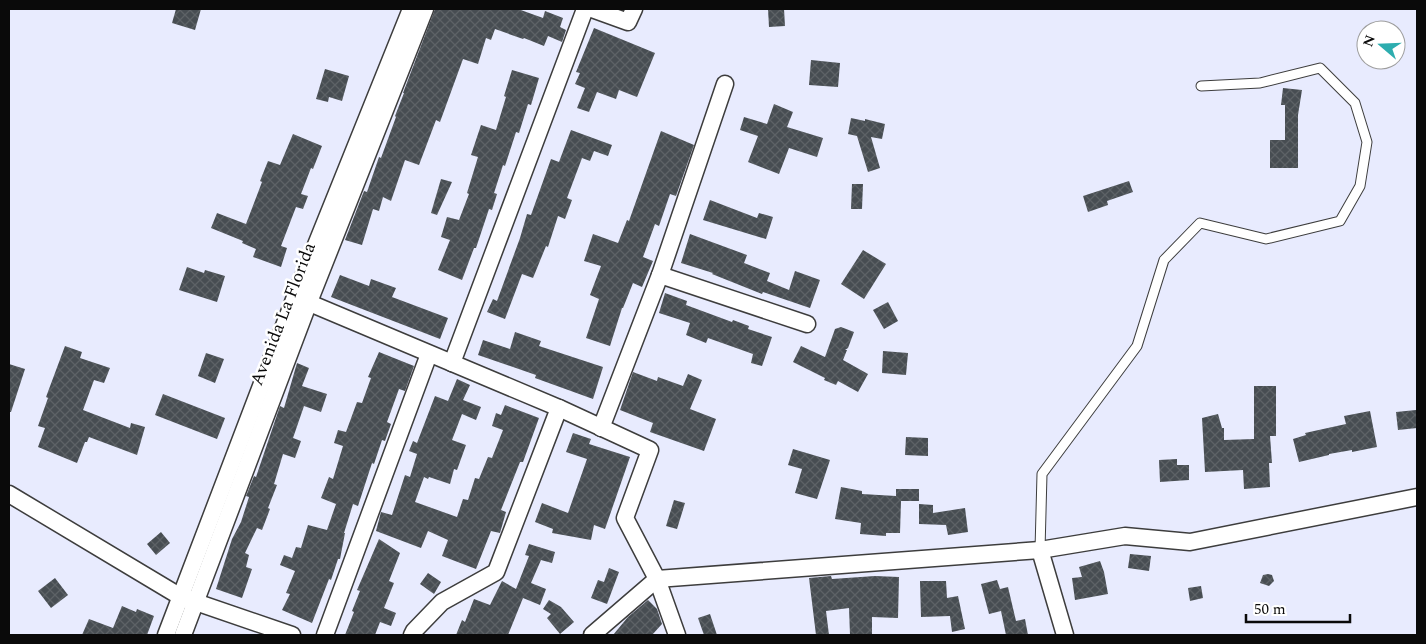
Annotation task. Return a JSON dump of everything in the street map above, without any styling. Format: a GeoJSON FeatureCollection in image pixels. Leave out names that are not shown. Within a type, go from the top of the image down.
{"type":"FeatureCollection","features":[{"type":"Feature","properties":{"kind":"street"},"geometry":{"type":"LineString","coordinates":[[411,9],[302,300],[559,408],[650,450],[625,518],[657,579],[677,635]]}},
{"type":"Feature","properties":{"kind":"street","name":"Avenida La Florida"},"geometry":{"type":"LineString","coordinates":[[183,635],[188,599],[302,300],[425,9]]}},
{"type":"Feature","properties":{"kind":"street"},"geometry":{"type":"LineString","coordinates":[[452,363],[585,9]]}},
{"type":"Feature","properties":{"kind":"street"},"geometry":{"type":"LineString","coordinates":[[592,9],[628,22],[634,9]]}},
{"type":"Feature","properties":{"kind":"street"},"geometry":{"type":"LineString","coordinates":[[601,428],[660,275],[725,84]]}},
{"type":"Feature","properties":{"kind":"street"},"geometry":{"type":"LineString","coordinates":[[660,275],[807,324]]}},
{"type":"Feature","properties":{"kind":"street"},"geometry":{"type":"LineString","coordinates":[[325,635],[430,354]]}},
{"type":"Feature","properties":{"kind":"street"},"geometry":{"type":"LineString","coordinates":[[412,635],[442,602],[496,572],[559,408]]}},
{"type":"Feature","properties":{"kind":"street"},"geometry":{"type":"LineString","coordinates":[[9,494],[188,599],[292,635]]}},
{"type":"Feature","properties":{"kind":"street"},"geometry":{"type":"LineString","coordinates":[[592,635],[657,579],[1040,550],[1125,536],[1190,542],[1417,497]]}},
{"type":"Feature","properties":{"kind":"street"},"geometry":{"type":"LineString","coordinates":[[1040,550],[1065,635]]}},
{"type":"Feature","properties":{"kind":"street"},"geometry":{"type":"LineString","coordinates":[[166,635],[188,599]]}},
{"type":"Feature","properties":{"kind":"lane"},"geometry":{"type":"LineString","coordinates":[[1040,550],[1042,474],[1137,346],[1164,260],[1200,223],[1266,239],[1340,221],[1360,186],[1367,142],[1355,103],[1320,68],[1260,83],[1201,86]]}},
{"type":"Feature","properties":{"kind":"building"},"geometry":{"type":"Polygon","coordinates":[[[176,9],[201,9],[195,30],[172,23],[176,9]]]}},
{"type":"Feature","properties":{"kind":"building"},"geometry":{"type":"Polygon","coordinates":[[[435,9],[518,9],[543,18],[545,11],[563,18],[560,27],[566,30],[562,42],[548,36],[544,46],[495,29],[491,40],[486,38],[478,64],[463,59],[440,122],[436,120],[419,165],[405,160],[391,201],[383,197],[379,211],[373,209],[362,245],[345,240],[364,191],[367,192],[379,157],[381,158],[435,9]]]}},
{"type":"Feature","properties":{"kind":"building"},"geometry":{"type":"Polygon","coordinates":[[[768,9],[784,9],[785,26],[769,27],[768,9]]]}},
{"type":"Feature","properties":{"kind":"building"},"geometry":{"type":"Polygon","coordinates":[[[594,28],[655,53],[637,97],[619,90],[616,99],[597,92],[589,112],[577,108],[585,88],[575,84],[580,73],[576,72],[594,28]]]}},
{"type":"Feature","properties":{"kind":"building"},"geometry":{"type":"Polygon","coordinates":[[[811,60],[840,63],[838,87],[809,85],[811,60]]]}},
{"type":"Feature","properties":{"kind":"building"},"geometry":{"type":"Polygon","coordinates":[[[325,69],[349,76],[342,101],[329,97],[328,102],[316,99],[325,69]]]}},
{"type":"Feature","properties":{"kind":"building"},"geometry":{"type":"Polygon","coordinates":[[[512,70],[539,78],[531,105],[528,104],[519,133],[516,132],[505,166],[503,165],[494,193],[497,194],[492,210],[489,209],[476,248],[474,248],[462,280],[438,270],[450,240],[441,237],[447,217],[459,220],[469,194],[467,193],[478,157],[471,155],[481,125],[496,130],[512,70]]]}},
{"type":"Feature","properties":{"kind":"building"},"geometry":{"type":"Polygon","coordinates":[[[1283,88],[1302,90],[1298,115],[1298,168],[1270,168],[1270,140],[1285,140],[1285,105],[1281,105],[1283,88]]]}},
{"type":"Feature","properties":{"kind":"building"},"geometry":{"type":"Polygon","coordinates":[[[774,104],[793,112],[787,127],[823,138],[817,157],[789,148],[779,174],[748,162],[758,136],[740,130],[744,117],[767,124],[774,104]]]}},
{"type":"Feature","properties":{"kind":"building"},"geometry":{"type":"Polygon","coordinates":[[[851,118],[885,124],[882,139],[871,137],[880,168],[868,172],[857,136],[848,134],[851,118]]]}},
{"type":"Feature","properties":{"kind":"building"},"geometry":{"type":"Polygon","coordinates":[[[571,130],[612,145],[608,156],[594,151],[590,161],[582,158],[567,198],[572,200],[565,219],[558,216],[548,247],[546,246],[533,278],[522,274],[505,319],[487,312],[493,299],[497,301],[527,214],[531,215],[551,159],[559,162],[571,130]]]}},
{"type":"Feature","properties":{"kind":"building"},"geometry":{"type":"Polygon","coordinates":[[[661,131],[694,145],[676,196],[670,194],[659,226],[655,224],[643,257],[653,261],[642,287],[633,283],[622,308],[610,346],[586,338],[599,299],[590,295],[601,266],[584,261],[593,234],[618,243],[627,220],[629,221],[661,131]]]}},
{"type":"Feature","properties":{"kind":"building"},"geometry":{"type":"Polygon","coordinates":[[[293,134],[322,146],[301,194],[308,196],[303,209],[296,207],[281,246],[287,248],[281,267],[253,257],[256,249],[242,243],[243,241],[211,228],[217,213],[246,224],[268,161],[280,165],[293,134]]]}},
{"type":"Feature","properties":{"kind":"building"},"geometry":{"type":"Polygon","coordinates":[[[441,179],[452,182],[437,215],[431,213],[441,179]]]}},
{"type":"Feature","properties":{"kind":"building"},"geometry":{"type":"Polygon","coordinates":[[[1129,181],[1133,192],[1107,201],[1108,205],[1088,212],[1083,196],[1129,181]]]}},
{"type":"Feature","properties":{"kind":"building"},"geometry":{"type":"Polygon","coordinates":[[[852,184],[863,184],[862,209],[851,209],[852,184]]]}},
{"type":"Feature","properties":{"kind":"building"},"geometry":{"type":"Polygon","coordinates":[[[710,200],[757,218],[759,213],[773,217],[766,239],[703,220],[710,200]]]}},
{"type":"Feature","properties":{"kind":"building"},"geometry":{"type":"Polygon","coordinates":[[[690,234],[747,255],[744,263],[770,273],[767,281],[789,290],[795,271],[820,280],[810,308],[763,292],[762,294],[713,273],[681,263],[690,234]]]}},
{"type":"Feature","properties":{"kind":"building"},"geometry":{"type":"Polygon","coordinates":[[[863,250],[886,264],[864,299],[841,284],[863,250]]]}},
{"type":"Feature","properties":{"kind":"building"},"geometry":{"type":"Polygon","coordinates":[[[187,267],[204,273],[205,270],[225,276],[217,302],[179,290],[187,267]]]}},
{"type":"Feature","properties":{"kind":"building"},"geometry":{"type":"Polygon","coordinates":[[[340,275],[369,286],[371,279],[396,288],[392,297],[448,318],[440,339],[331,297],[340,275]]]}},
{"type":"Feature","properties":{"kind":"building"},"geometry":{"type":"Polygon","coordinates":[[[665,293],[687,301],[686,305],[732,322],[733,320],[749,326],[748,329],[772,337],[762,366],[751,363],[753,354],[708,338],[706,343],[686,335],[690,323],[659,313],[665,293]]]}},
{"type":"Feature","properties":{"kind":"building"},"geometry":{"type":"Polygon","coordinates":[[[888,302],[898,321],[884,329],[873,310],[888,302]]]}},
{"type":"Feature","properties":{"kind":"building"},"geometry":{"type":"Polygon","coordinates":[[[841,327],[854,332],[848,348],[845,350],[847,350],[843,360],[868,374],[858,392],[838,381],[836,385],[824,380],[825,378],[793,362],[801,346],[825,357],[835,329],[841,327]]]}},
{"type":"Feature","properties":{"kind":"building"},"geometry":{"type":"Polygon","coordinates":[[[515,332],[541,341],[539,346],[603,367],[593,399],[535,378],[536,375],[478,355],[483,340],[510,349],[515,332]]]}},
{"type":"Feature","properties":{"kind":"building"},"geometry":{"type":"Polygon","coordinates":[[[65,346],[82,352],[80,358],[110,368],[104,383],[94,380],[83,410],[130,428],[131,423],[145,427],[137,455],[89,437],[87,442],[85,442],[77,463],[38,447],[45,428],[38,426],[48,398],[46,397],[65,346]]]}},
{"type":"Feature","properties":{"kind":"building"},"geometry":{"type":"Polygon","coordinates":[[[883,351],[908,353],[906,375],[882,373],[883,351]]]}},
{"type":"Feature","properties":{"kind":"building"},"geometry":{"type":"Polygon","coordinates":[[[379,352],[414,366],[405,391],[399,389],[387,422],[391,424],[385,441],[382,440],[374,464],[372,463],[358,506],[353,504],[344,533],[340,559],[338,559],[331,580],[329,579],[312,623],[282,610],[290,594],[286,593],[295,571],[280,565],[284,555],[292,558],[296,547],[301,548],[308,525],[327,530],[336,504],[321,498],[329,477],[333,479],[343,446],[334,443],[338,430],[346,432],[357,402],[362,403],[371,378],[368,377],[379,352]]]}},
{"type":"Feature","properties":{"kind":"building"},"geometry":{"type":"Polygon","coordinates":[[[206,353],[224,359],[215,383],[198,376],[206,353]]]}},
{"type":"Feature","properties":{"kind":"building"},"geometry":{"type":"Polygon","coordinates":[[[297,363],[309,368],[302,386],[327,394],[321,412],[304,406],[293,438],[301,441],[295,458],[283,454],[274,484],[277,485],[262,530],[257,528],[245,553],[249,555],[246,567],[252,569],[242,598],[216,589],[232,539],[241,522],[249,497],[246,496],[254,476],[256,477],[280,406],[284,408],[297,363]]]}},
{"type":"Feature","properties":{"kind":"building"},"geometry":{"type":"Polygon","coordinates":[[[9,364],[25,369],[11,412],[9,412],[9,364]]]}},
{"type":"Feature","properties":{"kind":"building"},"geometry":{"type":"Polygon","coordinates":[[[633,372],[657,381],[658,377],[683,386],[688,374],[702,380],[690,409],[716,419],[704,451],[650,432],[653,423],[620,410],[633,372]]]}},
{"type":"Feature","properties":{"kind":"building"},"geometry":{"type":"Polygon","coordinates":[[[457,379],[470,385],[463,400],[481,407],[476,420],[462,414],[452,440],[466,445],[457,470],[454,469],[450,484],[424,477],[415,502],[457,517],[463,499],[468,500],[475,478],[479,479],[488,457],[492,458],[503,430],[492,426],[496,413],[501,415],[505,405],[539,418],[523,462],[520,462],[501,510],[506,512],[500,533],[491,531],[476,569],[442,556],[448,540],[428,531],[421,548],[376,531],[381,512],[392,515],[405,475],[410,477],[417,454],[409,451],[413,441],[417,443],[435,396],[448,401],[457,379]]]}},
{"type":"Feature","properties":{"kind":"building"},"geometry":{"type":"Polygon","coordinates":[[[1254,386],[1276,386],[1276,436],[1270,436],[1272,463],[1269,463],[1270,487],[1244,489],[1243,470],[1205,472],[1202,418],[1218,414],[1222,428],[1224,428],[1224,440],[1254,439],[1254,386]]]}},
{"type":"Feature","properties":{"kind":"building"},"geometry":{"type":"Polygon","coordinates":[[[163,394],[225,418],[217,439],[155,415],[163,394]]]}},
{"type":"Feature","properties":{"kind":"building"},"geometry":{"type":"Polygon","coordinates":[[[1416,410],[1417,428],[1398,430],[1396,412],[1416,410]]]}},
{"type":"Feature","properties":{"kind":"building"},"geometry":{"type":"Polygon","coordinates":[[[1370,411],[1377,447],[1329,454],[1299,462],[1293,439],[1306,435],[1305,433],[1346,424],[1344,416],[1370,411]]]}},
{"type":"Feature","properties":{"kind":"building"},"geometry":{"type":"Polygon","coordinates":[[[573,433],[591,439],[589,444],[630,457],[605,529],[594,525],[591,540],[552,533],[553,529],[535,522],[542,503],[568,513],[587,459],[566,452],[573,433]]]}},
{"type":"Feature","properties":{"kind":"building"},"geometry":{"type":"Polygon","coordinates":[[[906,437],[928,438],[928,456],[905,455],[906,437]]]}},
{"type":"Feature","properties":{"kind":"building"},"geometry":{"type":"Polygon","coordinates":[[[793,449],[830,460],[817,499],[795,493],[802,469],[788,465],[793,449]]]}},
{"type":"Feature","properties":{"kind":"building"},"geometry":{"type":"Polygon","coordinates":[[[1177,459],[1177,465],[1189,465],[1189,480],[1160,482],[1159,460],[1177,459]]]}},
{"type":"Feature","properties":{"kind":"building"},"geometry":{"type":"Polygon","coordinates":[[[841,487],[862,491],[862,494],[896,496],[896,489],[919,489],[919,501],[901,501],[900,533],[886,533],[886,536],[860,534],[861,523],[835,519],[841,487]]]}},
{"type":"Feature","properties":{"kind":"building"},"geometry":{"type":"Polygon","coordinates":[[[674,500],[685,503],[677,529],[666,526],[674,500]]]}},
{"type":"Feature","properties":{"kind":"building"},"geometry":{"type":"Polygon","coordinates":[[[919,504],[933,505],[933,513],[965,508],[968,532],[948,535],[946,525],[919,524],[919,504]]]}},
{"type":"Feature","properties":{"kind":"building"},"geometry":{"type":"Polygon","coordinates":[[[161,532],[170,543],[156,555],[147,544],[161,532]]]}},
{"type":"Feature","properties":{"kind":"building"},"geometry":{"type":"Polygon","coordinates":[[[379,539],[400,553],[389,581],[394,583],[384,608],[396,613],[391,626],[380,622],[375,635],[345,635],[360,591],[357,590],[379,539]]]}},
{"type":"Feature","properties":{"kind":"building"},"geometry":{"type":"Polygon","coordinates":[[[529,544],[555,552],[552,563],[541,560],[531,583],[546,589],[540,605],[523,598],[508,635],[456,635],[462,620],[465,622],[474,599],[490,605],[502,581],[516,589],[529,556],[525,555],[529,544]]]}},
{"type":"Feature","properties":{"kind":"building"},"geometry":{"type":"Polygon","coordinates":[[[1130,554],[1151,556],[1149,571],[1128,568],[1130,554]]]}},
{"type":"Feature","properties":{"kind":"building"},"geometry":{"type":"Polygon","coordinates":[[[1100,561],[1108,594],[1075,600],[1072,578],[1082,577],[1079,567],[1100,561]]]}},
{"type":"Feature","properties":{"kind":"building"},"geometry":{"type":"Polygon","coordinates":[[[609,568],[619,572],[607,604],[591,598],[598,580],[604,582],[609,568]]]}},
{"type":"Feature","properties":{"kind":"building"},"geometry":{"type":"Polygon","coordinates":[[[428,573],[441,582],[434,594],[420,584],[428,573]]]}},
{"type":"Feature","properties":{"kind":"building"},"geometry":{"type":"Polygon","coordinates":[[[1263,575],[1272,575],[1274,581],[1269,586],[1260,583],[1263,575]]]}},
{"type":"Feature","properties":{"kind":"building"},"geometry":{"type":"Polygon","coordinates":[[[831,576],[832,579],[875,576],[899,577],[898,618],[872,617],[872,635],[850,635],[849,608],[826,611],[829,635],[816,635],[809,578],[831,576]]]}},
{"type":"Feature","properties":{"kind":"building"},"geometry":{"type":"Polygon","coordinates":[[[55,578],[68,595],[51,608],[38,591],[55,578]]]}},
{"type":"Feature","properties":{"kind":"building"},"geometry":{"type":"Polygon","coordinates":[[[997,580],[1000,589],[1008,587],[1016,621],[1025,619],[1028,635],[1006,635],[1001,611],[989,614],[981,584],[997,580]]]}},
{"type":"Feature","properties":{"kind":"building"},"geometry":{"type":"Polygon","coordinates":[[[920,581],[946,581],[947,598],[958,596],[965,629],[952,632],[950,616],[921,617],[920,581]]]}},
{"type":"Feature","properties":{"kind":"building"},"geometry":{"type":"Polygon","coordinates":[[[1201,586],[1203,598],[1190,601],[1188,588],[1201,586]]]}},
{"type":"Feature","properties":{"kind":"building"},"geometry":{"type":"Polygon","coordinates":[[[549,600],[561,607],[574,622],[560,634],[547,618],[551,614],[543,609],[549,600]]]}},
{"type":"Feature","properties":{"kind":"building"},"geometry":{"type":"Polygon","coordinates":[[[648,600],[657,609],[662,624],[652,635],[613,635],[628,617],[648,600]]]}},
{"type":"Feature","properties":{"kind":"building"},"geometry":{"type":"Polygon","coordinates":[[[122,606],[136,612],[137,609],[154,616],[147,635],[82,635],[89,619],[113,628],[122,606]]]}},
{"type":"Feature","properties":{"kind":"building"},"geometry":{"type":"Polygon","coordinates":[[[710,614],[717,635],[704,635],[698,618],[710,614]]]}}]}
